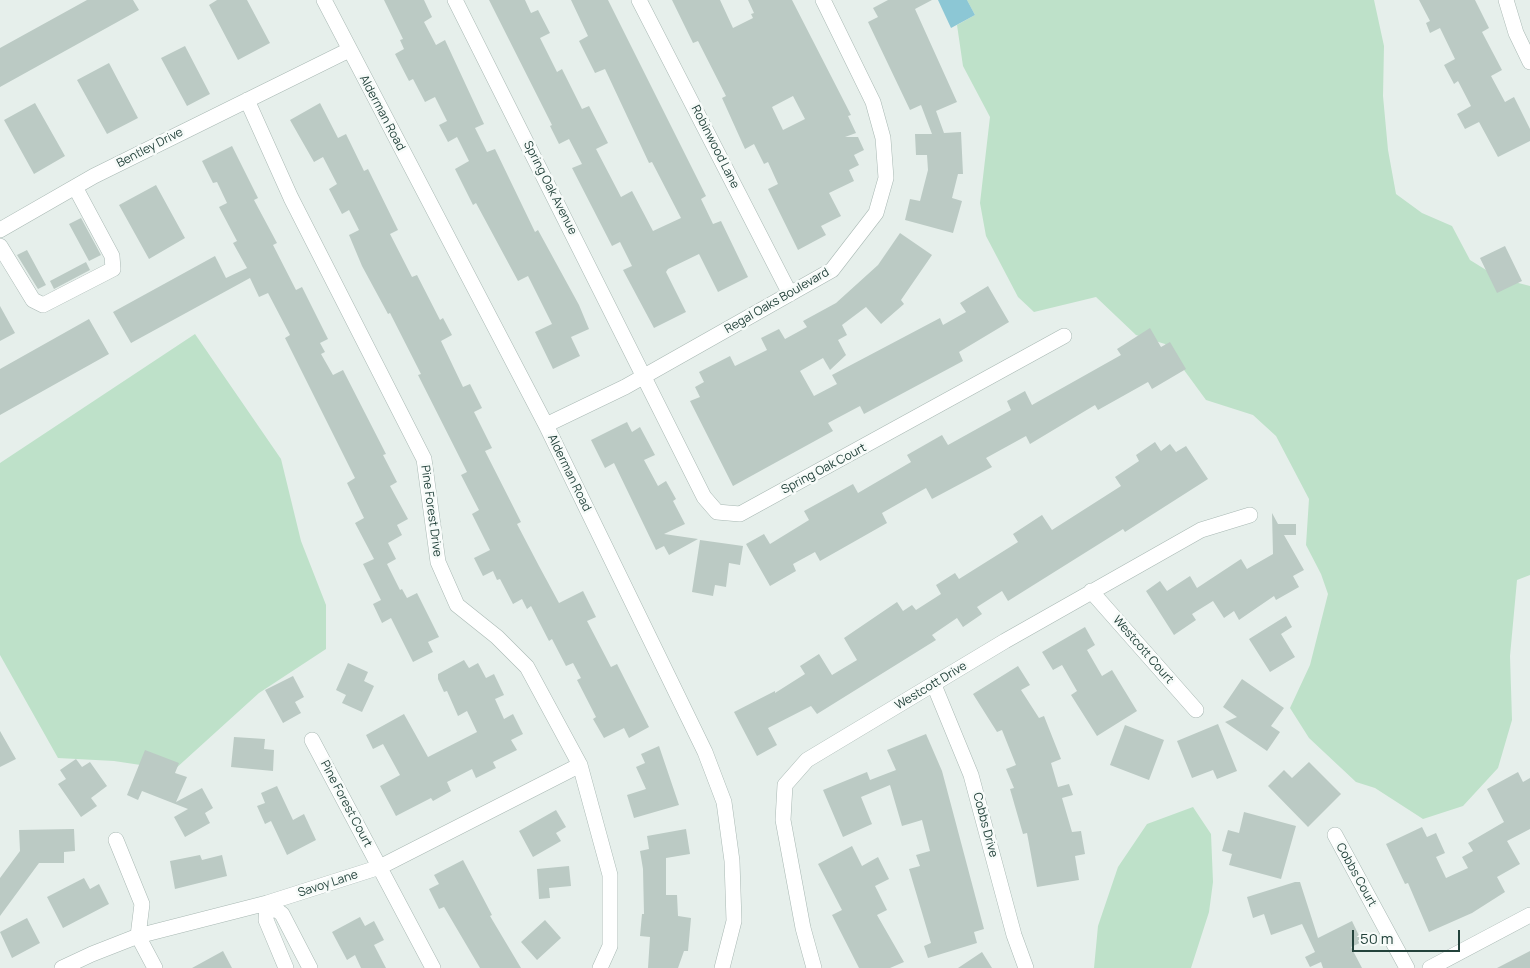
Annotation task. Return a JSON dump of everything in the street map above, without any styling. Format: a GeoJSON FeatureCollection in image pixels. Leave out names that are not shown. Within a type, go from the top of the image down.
{"type":"FeatureCollection","features":[{"type":"Feature","properties":{"kind":"street","name":"Alderman Road"},"geometry":{"type":"LineString","coordinates":[[324,0],[546,425],[705,752],[724,802],[732,861],[734,921],[722,968]]}},
{"type":"Feature","properties":{"kind":"street","name":"Spring Oak Avenue"},"geometry":{"type":"LineString","coordinates":[[455,0],[644,375]]}},
{"type":"Feature","properties":{"kind":"street","name":"Robinwood Lane"},"geometry":{"type":"LineString","coordinates":[[639,0],[790,294]]}},
{"type":"Feature","properties":{"kind":"street","name":"Regal Oaks Boulevard"},"geometry":{"type":"LineString","coordinates":[[546,425],[644,375],[832,270],[876,213],[886,178],[883,138],[873,102],[823,0]]}},
{"type":"Feature","properties":{"kind":"street"},"geometry":{"type":"LineString","coordinates":[[1506,0],[1516,33],[1529,59]]}},
{"type":"Feature","properties":{"kind":"street","name":"Bentley Drive"},"geometry":{"type":"LineString","coordinates":[[0,230],[75,187],[349,50]]}},
{"type":"Feature","properties":{"kind":"street","name":"Pine Forest Drive"},"geometry":{"type":"LineString","coordinates":[[247,100],[291,198],[424,459],[438,562],[457,605],[497,637],[527,667],[580,765],[610,875],[610,946],[600,968]]}},
{"type":"Feature","properties":{"kind":"street"},"geometry":{"type":"LineString","coordinates":[[0,246],[33,300],[43,305],[113,269],[112,256],[75,187]]}},
{"type":"Feature","properties":{"kind":"street","name":"Spring Oak Court"},"geometry":{"type":"LineString","coordinates":[[644,375],[710,506],[717,512],[740,514],[1064,336]]}},
{"type":"Feature","properties":{"kind":"street","name":"Westcott Drive"},"geometry":{"type":"LineString","coordinates":[[814,968],[803,928],[783,820],[785,784],[807,760],[1091,591],[1200,530],[1250,515]]}},
{"type":"Feature","properties":{"kind":"street","name":"Westcott Court"},"geometry":{"type":"LineString","coordinates":[[1091,591],[1196,710]]}},
{"type":"Feature","properties":{"kind":"street","name":"Cobbs Drive"},"geometry":{"type":"LineString","coordinates":[[934,685],[971,774],[1014,935],[1026,968]]}},
{"type":"Feature","properties":{"kind":"street","name":"Pine Forest Court"},"geometry":{"type":"LineString","coordinates":[[312,740],[380,867]]}},
{"type":"Feature","properties":{"kind":"street","name":"Savoy Lane"},"geometry":{"type":"LineString","coordinates":[[62,968],[138,936],[267,903],[380,867],[580,765]]}},
{"type":"Feature","properties":{"kind":"street","name":"Cobbs Court"},"geometry":{"type":"LineString","coordinates":[[1334,835],[1407,968]]}},
{"type":"Feature","properties":{"kind":"street"},"geometry":{"type":"LineString","coordinates":[[116,840],[142,904],[138,936],[155,968]]}},
{"type":"Feature","properties":{"kind":"street"},"geometry":{"type":"LineString","coordinates":[[380,867],[433,968]]}},
{"type":"Feature","properties":{"kind":"street"},"geometry":{"type":"LineString","coordinates":[[267,903],[266,920],[286,968]]}},
{"type":"Feature","properties":{"kind":"street"},"geometry":{"type":"LineString","coordinates":[[267,903],[282,914],[310,968]]}},
{"type":"Feature","properties":{"kind":"street"},"geometry":{"type":"LineString","coordinates":[[1430,968],[1530,915]]}},
{"type":"Feature","properties":{"kind":"green space"},"geometry":{"type":"Polygon","coordinates":[[[967,0],[1374,0],[1384,46],[1383,96],[1388,150],[1396,194],[1422,213],[1452,226],[1470,260],[1499,278],[1530,286],[1530,575],[1517,580],[1510,656],[1512,720],[1498,768],[1463,806],[1423,819],[1375,788],[1356,782],[1309,738],[1290,708],[1310,665],[1328,594],[1321,574],[1306,545],[1309,499],[1276,436],[1253,415],[1206,400],[1165,344],[1136,335],[1096,297],[1034,312],[1018,297],[986,236],[980,203],[990,117],[963,66],[957,25],[975,15],[967,0]]]}},
{"type":"Feature","properties":{"kind":"green space"},"geometry":{"type":"Polygon","coordinates":[[[195,334],[281,459],[301,541],[326,605],[326,649],[259,693],[174,770],[114,761],[58,758],[0,655],[0,463],[195,334]]]}},
{"type":"Feature","properties":{"kind":"green space"},"geometry":{"type":"Polygon","coordinates":[[[1193,807],[1211,834],[1213,882],[1209,912],[1191,968],[1094,968],[1098,926],[1118,867],[1147,824],[1193,807]]]}},
{"type":"Feature","properties":{"kind":"water"},"geometry":{"type":"Polygon","coordinates":[[[938,0],[967,0],[975,15],[951,28],[938,0]]]}},
{"type":"Feature","properties":{"kind":"building"},"geometry":{"type":"Polygon","coordinates":[[[87,0],[133,0],[139,10],[0,87],[0,48],[87,0]]]}},
{"type":"Feature","properties":{"kind":"building"},"geometry":{"type":"Polygon","coordinates":[[[217,0],[247,0],[270,43],[238,60],[209,5],[217,0]]]}},
{"type":"Feature","properties":{"kind":"building"},"geometry":{"type":"Polygon","coordinates":[[[384,0],[424,0],[432,17],[424,22],[436,45],[445,40],[484,124],[475,128],[487,152],[495,149],[535,232],[538,230],[579,305],[589,329],[571,337],[580,356],[553,369],[535,332],[552,324],[528,276],[518,281],[476,203],[473,205],[455,169],[469,161],[457,137],[448,142],[439,125],[447,121],[435,97],[425,102],[413,79],[409,81],[395,54],[404,49],[400,40],[403,39],[384,0]]]}},
{"type":"Feature","properties":{"kind":"building"},"geometry":{"type":"Polygon","coordinates":[[[489,0],[525,0],[531,13],[538,10],[550,33],[540,38],[557,72],[562,69],[582,109],[589,106],[608,143],[596,149],[621,197],[632,191],[653,231],[681,218],[652,162],[649,163],[605,69],[595,73],[579,41],[588,36],[571,0],[608,0],[706,196],[701,199],[713,224],[721,221],[748,277],[718,292],[699,254],[668,269],[666,272],[686,312],[654,328],[623,270],[632,266],[620,242],[612,246],[572,168],[582,164],[569,139],[559,144],[550,126],[552,125],[489,0]]]}},
{"type":"Feature","properties":{"kind":"building"},"geometry":{"type":"Polygon","coordinates":[[[672,0],[720,0],[733,28],[753,18],[751,14],[754,13],[748,0],[792,0],[851,115],[848,116],[856,133],[845,137],[858,137],[864,150],[854,155],[859,165],[849,170],[854,181],[829,193],[841,216],[821,226],[826,235],[798,250],[768,189],[778,184],[768,162],[764,164],[754,144],[745,149],[722,98],[726,96],[698,41],[693,43],[672,0]],[[793,96],[772,107],[783,130],[805,119],[793,96]]]}},
{"type":"Feature","properties":{"kind":"building"},"geometry":{"type":"Polygon","coordinates":[[[888,0],[932,0],[915,9],[957,102],[936,111],[944,133],[961,132],[963,174],[958,174],[952,198],[962,201],[953,233],[905,220],[910,199],[920,201],[928,170],[927,155],[916,155],[915,134],[932,134],[921,105],[910,110],[868,22],[878,17],[873,8],[888,0]]]}},
{"type":"Feature","properties":{"kind":"building"},"geometry":{"type":"Polygon","coordinates":[[[1419,0],[1475,0],[1489,28],[1482,32],[1502,70],[1491,76],[1505,102],[1514,97],[1530,129],[1530,141],[1498,157],[1479,122],[1465,129],[1457,114],[1471,106],[1458,81],[1454,84],[1444,65],[1455,59],[1440,28],[1430,33],[1426,23],[1430,21],[1419,0]]]}},
{"type":"Feature","properties":{"kind":"building"},"geometry":{"type":"Polygon","coordinates":[[[185,46],[210,94],[187,106],[161,58],[185,46]]]}},
{"type":"Feature","properties":{"kind":"building"},"geometry":{"type":"Polygon","coordinates":[[[109,63],[138,118],[107,134],[77,80],[109,63]]]}},
{"type":"Feature","properties":{"kind":"building"},"geometry":{"type":"Polygon","coordinates":[[[35,103],[65,156],[34,174],[4,120],[35,103]]]}},
{"type":"Feature","properties":{"kind":"building"},"geometry":{"type":"Polygon","coordinates":[[[320,103],[338,138],[346,134],[364,171],[368,169],[398,230],[390,234],[412,277],[417,275],[440,320],[443,318],[452,335],[441,341],[463,387],[470,384],[482,408],[474,412],[492,448],[485,451],[521,522],[517,524],[539,566],[559,603],[583,591],[596,617],[587,621],[611,667],[617,664],[649,727],[629,738],[624,728],[604,738],[593,719],[596,717],[577,680],[581,678],[573,663],[566,666],[552,639],[549,641],[531,606],[527,609],[522,599],[513,604],[500,579],[497,580],[493,571],[483,576],[474,558],[490,550],[472,514],[479,510],[461,475],[467,472],[418,375],[421,374],[390,313],[388,314],[362,266],[349,235],[359,230],[349,210],[342,214],[329,189],[337,184],[323,157],[314,162],[290,120],[320,103]]]}},
{"type":"Feature","properties":{"kind":"building"},"geometry":{"type":"Polygon","coordinates":[[[232,146],[258,198],[254,200],[277,243],[273,245],[296,290],[302,287],[328,339],[320,343],[325,352],[321,354],[333,375],[343,370],[386,454],[383,455],[397,482],[390,486],[408,519],[397,525],[402,535],[388,543],[396,559],[387,564],[400,590],[402,589],[407,598],[417,593],[439,637],[428,642],[433,652],[413,662],[391,618],[382,623],[373,604],[381,600],[363,564],[374,559],[355,523],[364,518],[347,483],[355,478],[285,338],[290,335],[268,293],[259,297],[250,278],[131,343],[113,312],[215,256],[226,278],[247,268],[233,243],[237,241],[219,207],[227,203],[217,182],[213,183],[202,161],[232,146]]]}},
{"type":"Feature","properties":{"kind":"building"},"geometry":{"type":"Polygon","coordinates":[[[156,185],[185,238],[149,259],[119,205],[156,185]]]}},
{"type":"Feature","properties":{"kind":"building"},"geometry":{"type":"Polygon","coordinates":[[[81,218],[101,255],[89,261],[69,224],[81,218]]]}},
{"type":"Feature","properties":{"kind":"building"},"geometry":{"type":"Polygon","coordinates":[[[900,233],[932,255],[901,300],[904,304],[881,324],[866,307],[842,325],[847,335],[838,340],[846,355],[830,370],[823,358],[800,371],[814,396],[837,384],[832,375],[940,318],[943,325],[966,312],[960,303],[988,286],[1009,322],[959,352],[963,361],[864,414],[860,406],[828,423],[833,431],[733,486],[690,401],[700,397],[695,387],[704,382],[699,372],[730,356],[735,366],[767,350],[761,338],[779,329],[785,339],[807,327],[803,321],[836,303],[878,265],[900,233]]]}},
{"type":"Feature","properties":{"kind":"building"},"geometry":{"type":"Polygon","coordinates":[[[1505,246],[1522,281],[1497,293],[1480,258],[1505,246]]]}},
{"type":"Feature","properties":{"kind":"building"},"geometry":{"type":"Polygon","coordinates":[[[27,250],[46,285],[38,289],[17,255],[27,250]]]}},
{"type":"Feature","properties":{"kind":"building"},"geometry":{"type":"Polygon","coordinates":[[[86,262],[90,270],[54,289],[50,281],[86,262]]]}},
{"type":"Feature","properties":{"kind":"building"},"geometry":{"type":"Polygon","coordinates":[[[0,306],[15,333],[0,341],[0,306]]]}},
{"type":"Feature","properties":{"kind":"building"},"geometry":{"type":"Polygon","coordinates":[[[89,319],[109,354],[0,415],[0,369],[89,319]]]}},
{"type":"Feature","properties":{"kind":"building"},"geometry":{"type":"Polygon","coordinates":[[[1150,328],[1161,347],[1170,342],[1186,369],[1152,389],[1148,382],[1098,410],[1095,405],[1030,444],[1026,436],[986,458],[992,467],[932,499],[926,488],[882,513],[887,523],[820,561],[815,552],[793,564],[796,571],[770,586],[746,544],[764,534],[770,544],[809,520],[804,511],[853,484],[858,493],[911,462],[907,455],[942,435],[948,445],[1011,410],[1007,401],[1025,391],[1032,405],[1121,355],[1117,349],[1150,328]]]}},
{"type":"Feature","properties":{"kind":"building"},"geometry":{"type":"Polygon","coordinates":[[[627,422],[632,432],[640,427],[655,455],[644,460],[658,486],[666,481],[676,499],[673,501],[685,524],[664,534],[698,539],[669,555],[664,546],[656,550],[614,463],[605,468],[591,440],[627,422]]]}},
{"type":"Feature","properties":{"kind":"building"},"geometry":{"type":"Polygon","coordinates":[[[1155,442],[1161,451],[1170,444],[1176,452],[1186,446],[1208,479],[1125,532],[1123,529],[1008,601],[1002,591],[977,607],[982,614],[963,627],[957,618],[932,635],[936,640],[817,714],[811,706],[768,728],[777,745],[757,756],[734,712],[775,691],[775,693],[805,674],[800,666],[819,654],[832,675],[857,660],[844,638],[897,602],[903,611],[912,605],[916,610],[941,594],[936,585],[955,573],[959,579],[1018,542],[1013,534],[1042,515],[1052,530],[1121,486],[1115,477],[1139,461],[1136,455],[1155,442]]]}},
{"type":"Feature","properties":{"kind":"building"},"geometry":{"type":"Polygon","coordinates":[[[1272,513],[1278,524],[1296,524],[1296,535],[1284,535],[1304,570],[1293,576],[1299,587],[1276,600],[1274,596],[1239,620],[1234,611],[1224,618],[1213,601],[1192,614],[1196,620],[1174,635],[1146,591],[1160,581],[1167,591],[1190,576],[1197,588],[1241,559],[1247,569],[1273,554],[1272,513]]]}},
{"type":"Feature","properties":{"kind":"building"},"geometry":{"type":"Polygon","coordinates":[[[700,540],[743,546],[740,565],[729,563],[726,587],[715,585],[713,596],[692,592],[700,540]]]}},
{"type":"Feature","properties":{"kind":"building"},"geometry":{"type":"Polygon","coordinates":[[[1286,616],[1292,627],[1281,634],[1295,657],[1270,672],[1249,639],[1286,616]]]}},
{"type":"Feature","properties":{"kind":"building"},"geometry":{"type":"Polygon","coordinates":[[[1085,627],[1095,645],[1087,650],[1102,676],[1112,670],[1137,711],[1097,736],[1071,695],[1077,691],[1062,665],[1053,670],[1042,652],[1085,627]]]}},
{"type":"Feature","properties":{"kind":"building"},"geometry":{"type":"Polygon","coordinates":[[[464,660],[469,668],[478,663],[486,678],[494,674],[504,695],[495,699],[504,719],[513,714],[523,734],[511,740],[517,750],[493,762],[496,768],[476,778],[472,769],[447,782],[451,791],[433,801],[431,798],[396,816],[380,786],[400,775],[383,744],[373,749],[366,735],[404,714],[428,757],[477,732],[467,711],[458,716],[447,691],[444,692],[438,679],[438,674],[464,660]]]}},
{"type":"Feature","properties":{"kind":"building"},"geometry":{"type":"Polygon","coordinates":[[[348,663],[368,672],[364,681],[374,686],[362,712],[342,703],[346,695],[336,690],[348,663]]]}},
{"type":"Feature","properties":{"kind":"building"},"geometry":{"type":"Polygon","coordinates":[[[1018,666],[1030,685],[1021,690],[1039,718],[1044,716],[1061,759],[1051,763],[1058,787],[1069,784],[1073,795],[1062,798],[1072,832],[1081,831],[1085,854],[1075,856],[1079,880],[1037,887],[1027,833],[1023,834],[1010,789],[1014,788],[1006,769],[1016,765],[1002,730],[997,732],[973,694],[1018,666]]]}},
{"type":"Feature","properties":{"kind":"building"},"geometry":{"type":"Polygon","coordinates":[[[293,676],[304,697],[295,702],[301,713],[283,723],[265,690],[293,676]]]}},
{"type":"Feature","properties":{"kind":"building"},"geometry":{"type":"Polygon","coordinates":[[[1242,679],[1284,708],[1271,726],[1280,732],[1267,751],[1225,722],[1237,717],[1223,707],[1242,679]]]}},
{"type":"Feature","properties":{"kind":"building"},"geometry":{"type":"Polygon","coordinates":[[[1218,724],[1237,771],[1217,779],[1213,770],[1192,778],[1177,741],[1218,724]]]}},
{"type":"Feature","properties":{"kind":"building"},"geometry":{"type":"Polygon","coordinates":[[[1125,725],[1164,740],[1149,780],[1110,765],[1125,725]]]}},
{"type":"Feature","properties":{"kind":"building"},"geometry":{"type":"Polygon","coordinates":[[[0,731],[16,759],[0,767],[0,731]]]}},
{"type":"Feature","properties":{"kind":"building"},"geometry":{"type":"Polygon","coordinates":[[[926,734],[942,771],[984,929],[974,932],[977,943],[928,958],[924,946],[931,943],[909,869],[920,866],[916,855],[930,851],[922,820],[902,826],[890,785],[861,797],[872,824],[843,837],[823,790],[867,772],[870,780],[896,770],[887,750],[926,734]]]}},
{"type":"Feature","properties":{"kind":"building"},"geometry":{"type":"Polygon","coordinates":[[[234,737],[265,739],[264,749],[274,750],[273,771],[231,767],[234,737]]]}},
{"type":"Feature","properties":{"kind":"building"},"geometry":{"type":"Polygon","coordinates":[[[659,746],[679,805],[634,818],[627,795],[646,789],[636,767],[645,763],[641,754],[659,746]]]}},
{"type":"Feature","properties":{"kind":"building"},"geometry":{"type":"Polygon","coordinates":[[[145,750],[179,763],[175,773],[187,777],[176,802],[202,788],[213,808],[205,813],[210,823],[185,837],[174,817],[188,809],[142,791],[138,800],[127,795],[145,750]]]}},
{"type":"Feature","properties":{"kind":"building"},"geometry":{"type":"Polygon","coordinates":[[[76,759],[82,767],[90,762],[107,786],[91,798],[97,806],[81,817],[58,784],[66,779],[60,770],[76,759]]]}},
{"type":"Feature","properties":{"kind":"building"},"geometry":{"type":"Polygon","coordinates":[[[1309,762],[1341,794],[1308,827],[1268,786],[1284,770],[1292,778],[1309,762]]]}},
{"type":"Feature","properties":{"kind":"building"},"geometry":{"type":"Polygon","coordinates":[[[1518,772],[1523,782],[1530,778],[1530,829],[1507,841],[1520,864],[1497,877],[1505,892],[1472,913],[1429,932],[1408,883],[1405,884],[1386,844],[1422,827],[1427,837],[1436,833],[1445,853],[1436,857],[1446,878],[1468,868],[1462,857],[1473,851],[1468,843],[1504,822],[1487,789],[1518,772]]]}},
{"type":"Feature","properties":{"kind":"building"},"geometry":{"type":"Polygon","coordinates":[[[277,786],[293,820],[304,814],[316,840],[287,855],[271,821],[265,824],[257,806],[265,803],[261,793],[277,786]]]}},
{"type":"Feature","properties":{"kind":"building"},"geometry":{"type":"Polygon","coordinates":[[[556,810],[566,827],[556,833],[561,841],[533,857],[519,831],[556,810]]]}},
{"type":"Feature","properties":{"kind":"building"},"geometry":{"type":"Polygon","coordinates":[[[1244,812],[1296,826],[1281,879],[1229,865],[1232,854],[1222,851],[1228,830],[1239,833],[1244,812]]]}},
{"type":"Feature","properties":{"kind":"building"},"geometry":{"type":"Polygon","coordinates":[[[74,829],[75,851],[64,852],[64,863],[39,863],[0,916],[0,878],[20,851],[19,830],[74,829]]]}},
{"type":"Feature","properties":{"kind":"building"},"geometry":{"type":"Polygon","coordinates":[[[686,829],[690,854],[666,858],[666,895],[677,895],[678,916],[691,918],[688,951],[684,951],[678,968],[648,968],[650,937],[640,936],[642,914],[644,914],[643,869],[640,851],[649,849],[647,836],[686,829]]]}},
{"type":"Feature","properties":{"kind":"building"},"geometry":{"type":"Polygon","coordinates":[[[852,846],[862,866],[878,857],[889,879],[875,886],[887,910],[877,915],[904,962],[890,968],[859,968],[832,915],[842,910],[818,864],[852,846]]]}},
{"type":"Feature","properties":{"kind":"building"},"geometry":{"type":"Polygon","coordinates":[[[200,855],[202,860],[222,855],[227,876],[175,889],[170,861],[200,855]]]}},
{"type":"Feature","properties":{"kind":"building"},"geometry":{"type":"Polygon","coordinates":[[[463,860],[492,915],[490,916],[521,968],[480,968],[444,907],[439,909],[429,889],[439,884],[434,875],[463,860]]]}},
{"type":"Feature","properties":{"kind":"building"},"geometry":{"type":"Polygon","coordinates":[[[569,866],[571,886],[549,888],[550,898],[539,899],[537,869],[569,866]]]}},
{"type":"Feature","properties":{"kind":"building"},"geometry":{"type":"Polygon","coordinates":[[[84,878],[90,889],[99,884],[109,904],[63,928],[47,897],[84,878]]]}},
{"type":"Feature","properties":{"kind":"building"},"geometry":{"type":"Polygon","coordinates":[[[1300,882],[1318,938],[1352,921],[1362,942],[1351,947],[1362,968],[1323,968],[1321,962],[1310,967],[1305,957],[1315,952],[1302,924],[1271,935],[1264,914],[1253,918],[1247,897],[1300,882]]]}},
{"type":"Feature","properties":{"kind":"building"},"geometry":{"type":"Polygon","coordinates":[[[360,917],[365,926],[374,921],[384,940],[374,945],[386,968],[361,968],[355,955],[347,960],[332,932],[360,917]]]}},
{"type":"Feature","properties":{"kind":"building"},"geometry":{"type":"Polygon","coordinates":[[[27,918],[40,943],[12,958],[0,932],[27,918]]]}},
{"type":"Feature","properties":{"kind":"building"},"geometry":{"type":"Polygon","coordinates":[[[545,920],[561,938],[537,960],[521,942],[545,920]]]}},
{"type":"Feature","properties":{"kind":"building"},"geometry":{"type":"Polygon","coordinates":[[[223,951],[232,968],[192,968],[223,951]]]}},
{"type":"Feature","properties":{"kind":"building"},"geometry":{"type":"Polygon","coordinates":[[[1530,951],[1530,968],[1497,968],[1530,951]]]}},
{"type":"Feature","properties":{"kind":"building"},"geometry":{"type":"Polygon","coordinates":[[[982,952],[992,968],[958,968],[982,952]]]}}]}
